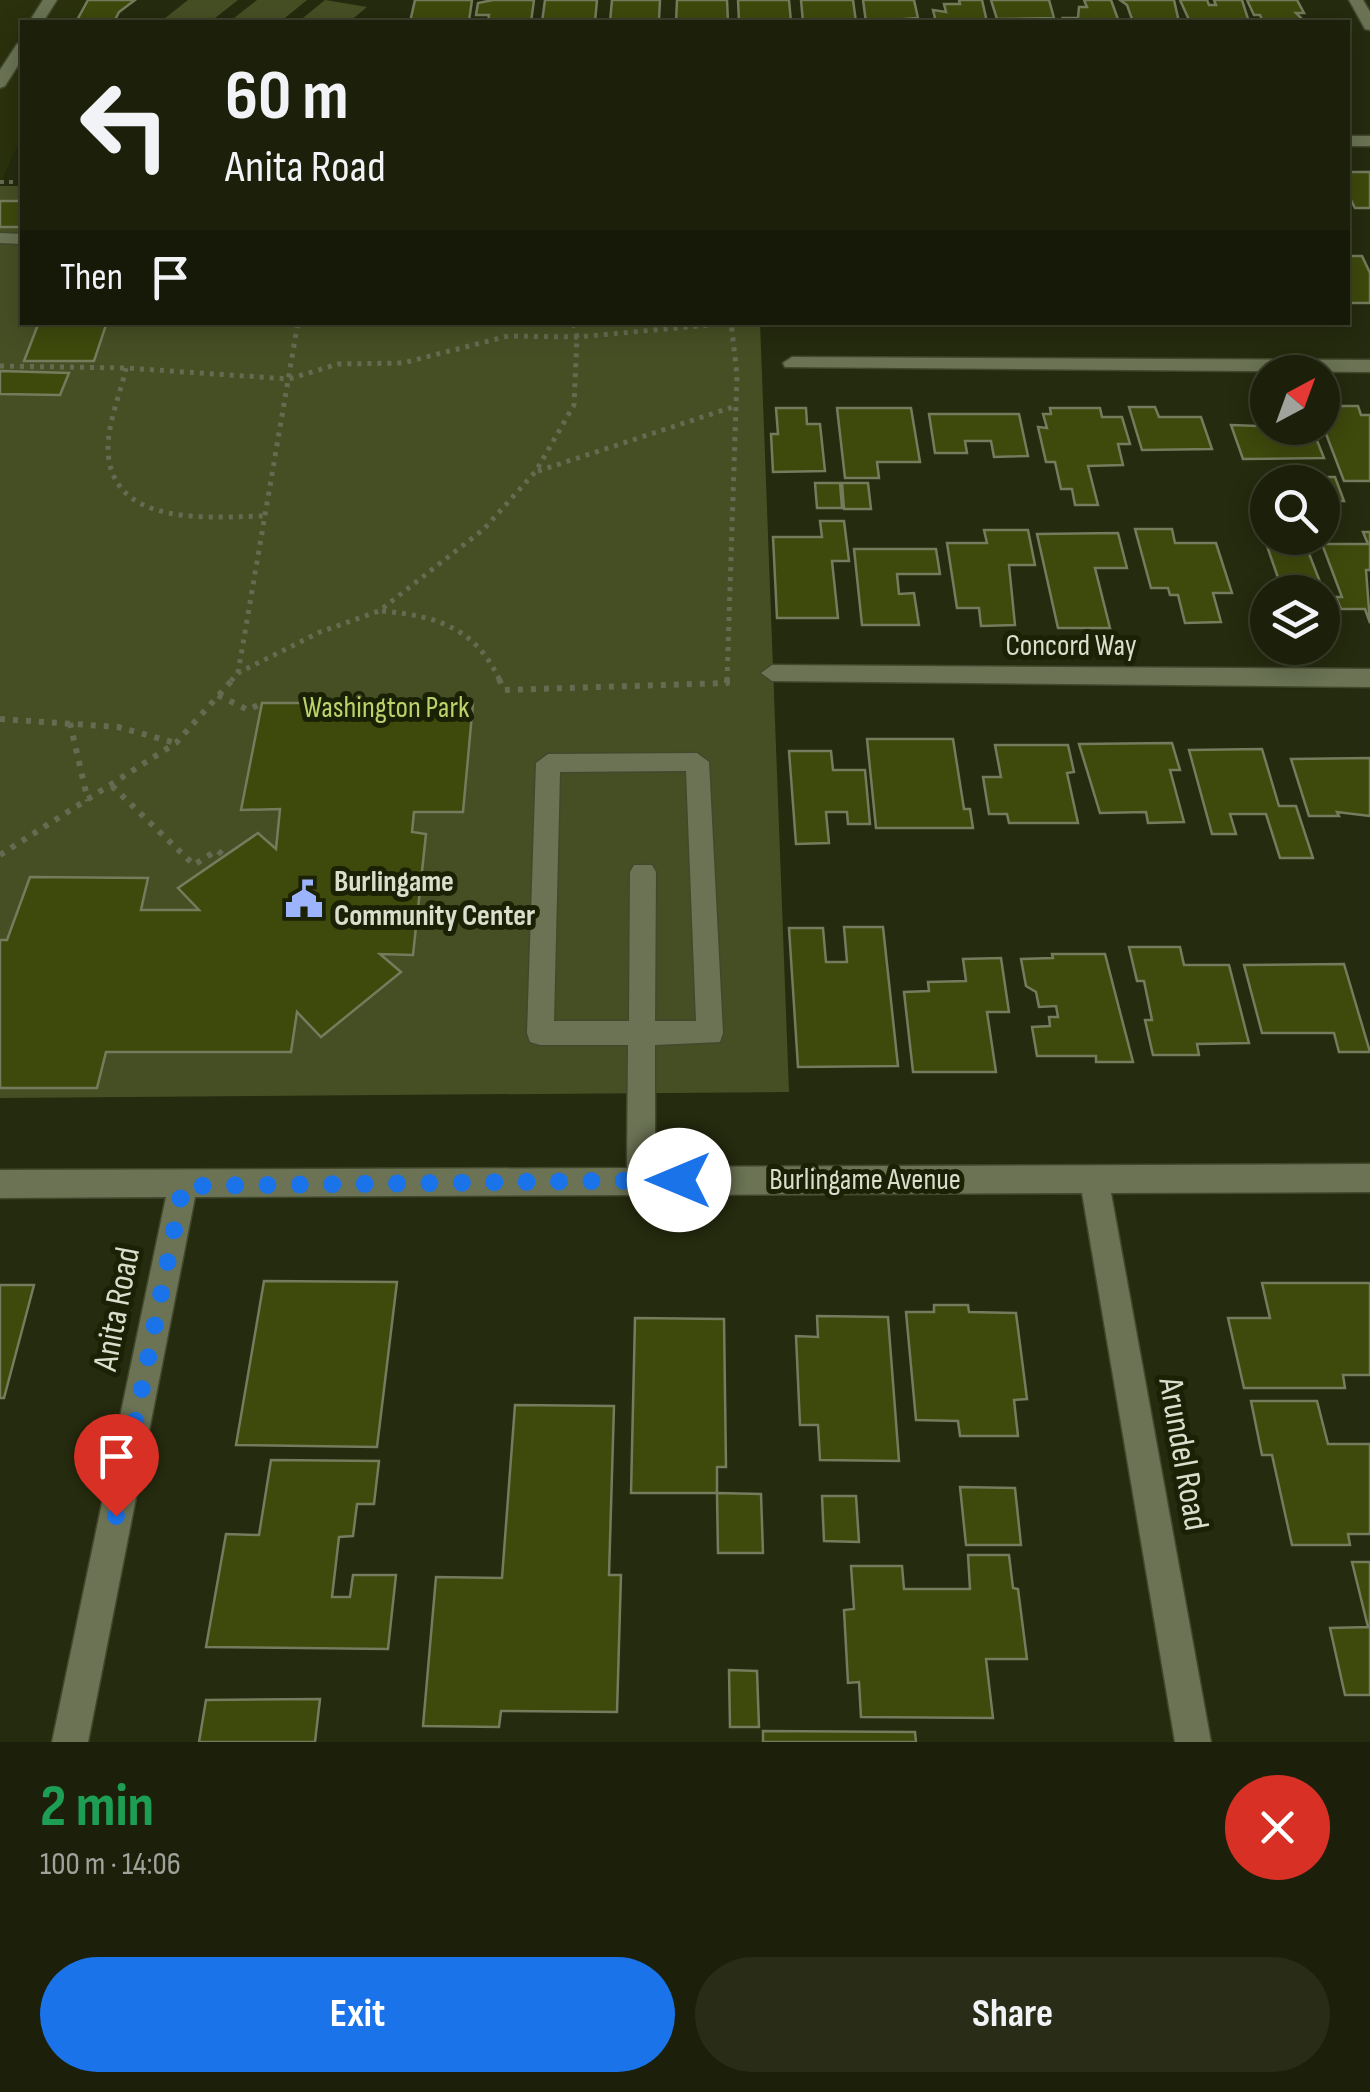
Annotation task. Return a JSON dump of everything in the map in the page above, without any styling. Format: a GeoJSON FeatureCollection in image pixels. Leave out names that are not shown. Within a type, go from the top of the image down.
{"type":"FeatureCollection","features":[{"type":"Feature","properties":{"kind":"street"},"geometry":{"type":"LineString","coordinates":[[1356,0],[1370,26]]}},
{"type":"Feature","properties":{"kind":"street"},"geometry":{"type":"LineString","coordinates":[[0,84],[13,55]]}},
{"type":"Feature","properties":{"kind":"street"},"geometry":{"type":"LineString","coordinates":[[792,363],[1370,366]]}},
{"type":"Feature","properties":{"kind":"street","name":"Concord Way"},"geometry":{"type":"LineString","coordinates":[[772,673],[1370,678]]}},
{"type":"Feature","properties":{"kind":"street"},"geometry":{"type":"LineString","coordinates":[[697,762],[710,1033],[645,1032],[540,1033],[548,763],[697,762]]}},
{"type":"Feature","properties":{"kind":"street"},"geometry":{"type":"LineString","coordinates":[[641,1180],[645,1032],[643,872]]}},
{"type":"Feature","properties":{"kind":"street","name":"Burlingame Avenue"},"geometry":{"type":"LineString","coordinates":[[0,1184],[1370,1178]]}},
{"type":"Feature","properties":{"kind":"street","name":"Arundel Road"},"geometry":{"type":"LineString","coordinates":[[1094,1181],[1193,1742]]}},
{"type":"Feature","properties":{"kind":"street","name":"Anita Road"},"geometry":{"type":"LineString","coordinates":[[70,1742],[183,1186]]}},
{"type":"Feature","properties":{"kind":"path"},"geometry":{"type":"LineString","coordinates":[[238,673],[298,325]]}},
{"type":"Feature","properties":{"kind":"path"},"geometry":{"type":"LineString","coordinates":[[0,854],[176,743],[238,673],[320,632],[379,611],[484,529],[536,471],[574,405],[577,338],[574,325]]}},
{"type":"Feature","properties":{"kind":"path"},"geometry":{"type":"LineString","coordinates":[[0,366],[126,368],[289,379],[338,364],[403,363],[508,336],[577,338],[711,325]]}},
{"type":"Feature","properties":{"kind":"path"},"geometry":{"type":"LineString","coordinates":[[379,611],[437,618],[471,633],[491,657],[504,690],[727,683],[736,406],[732,325]]}},
{"type":"Feature","properties":{"kind":"path"},"geometry":{"type":"LineString","coordinates":[[126,368],[109,461],[124,489],[165,516],[263,516]]}},
{"type":"Feature","properties":{"kind":"path"},"geometry":{"type":"LineString","coordinates":[[536,471],[736,406]]}},
{"type":"Feature","properties":{"kind":"path"},"geometry":{"type":"LineString","coordinates":[[218,695],[248,710],[262,702]]}},
{"type":"Feature","properties":{"kind":"path"},"geometry":{"type":"LineString","coordinates":[[0,719],[118,727],[176,743]]}},
{"type":"Feature","properties":{"kind":"path"},"geometry":{"type":"LineString","coordinates":[[70,724],[88,801]]}},
{"type":"Feature","properties":{"kind":"path"},"geometry":{"type":"LineString","coordinates":[[112,786],[194,866],[216,850],[224,856]]}},
{"type":"Feature","properties":{"kind":"shaded area"},"geometry":{"type":"Polygon","coordinates":[[[0,0],[87,0],[77,20],[20,20],[20,140],[0,184],[0,0]]]}},
{"type":"Feature","properties":{"kind":"green space"},"geometry":{"type":"Polygon","coordinates":[[[188,0],[238,0],[213,20],[164,19],[188,0]]]}},
{"type":"Feature","properties":{"kind":"green space"},"geometry":{"type":"Polygon","coordinates":[[[257,0],[307,0],[282,20],[232,20],[257,0]]]}},
{"type":"Feature","properties":{"kind":"green space"},"geometry":{"type":"Polygon","coordinates":[[[325,0],[367,7],[351,20],[300,20],[325,0]]]}},
{"type":"Feature","properties":{"kind":"green space","name":"Washington Park"},"geometry":{"type":"Polygon","coordinates":[[[0,186],[20,186],[20,325],[760,325],[789,1092],[0,1098],[0,186]]]}},
{"type":"Feature","properties":{"kind":"building"},"geometry":{"type":"Polygon","coordinates":[[[88,0],[135,0],[115,20],[77,20],[88,0]]]}},
{"type":"Feature","properties":{"kind":"building"},"geometry":{"type":"Polygon","coordinates":[[[415,0],[472,0],[469,20],[410,20],[415,0]]]}},
{"type":"Feature","properties":{"kind":"building"},"geometry":{"type":"Polygon","coordinates":[[[534,0],[531,20],[488,20],[489,15],[476,15],[478,3],[534,0]]]}},
{"type":"Feature","properties":{"kind":"building"},"geometry":{"type":"Polygon","coordinates":[[[545,0],[597,0],[595,20],[542,20],[545,0]]]}},
{"type":"Feature","properties":{"kind":"building"},"geometry":{"type":"Polygon","coordinates":[[[612,0],[660,0],[659,20],[610,20],[612,0]]]}},
{"type":"Feature","properties":{"kind":"building"},"geometry":{"type":"Polygon","coordinates":[[[677,0],[727,0],[728,20],[676,20],[677,0]]]}},
{"type":"Feature","properties":{"kind":"building"},"geometry":{"type":"Polygon","coordinates":[[[738,0],[789,0],[791,20],[739,20],[738,0]]]}},
{"type":"Feature","properties":{"kind":"building"},"geometry":{"type":"Polygon","coordinates":[[[801,0],[853,0],[856,20],[803,20],[801,0]]]}},
{"type":"Feature","properties":{"kind":"building"},"geometry":{"type":"Polygon","coordinates":[[[863,0],[914,0],[918,18],[892,20],[866,20],[863,0]]]}},
{"type":"Feature","properties":{"kind":"building"},"geometry":{"type":"Polygon","coordinates":[[[959,0],[982,0],[987,20],[936,20],[933,10],[946,12],[944,4],[960,4],[959,0]]]}},
{"type":"Feature","properties":{"kind":"building"},"geometry":{"type":"Polygon","coordinates":[[[991,0],[1049,0],[1054,18],[997,19],[991,0]]]}},
{"type":"Feature","properties":{"kind":"building"},"geometry":{"type":"Polygon","coordinates":[[[1084,0],[1111,0],[1118,20],[1064,20],[1078,18],[1079,7],[1087,7],[1084,0]]]}},
{"type":"Feature","properties":{"kind":"building"},"geometry":{"type":"Polygon","coordinates":[[[1120,0],[1174,0],[1179,20],[1132,20],[1127,5],[1120,0]]]}},
{"type":"Feature","properties":{"kind":"building"},"geometry":{"type":"Polygon","coordinates":[[[1180,0],[1207,0],[1209,5],[1216,5],[1214,0],[1242,0],[1248,20],[1189,20],[1180,0]]]}},
{"type":"Feature","properties":{"kind":"building"},"geometry":{"type":"Polygon","coordinates":[[[1247,0],[1297,0],[1304,13],[1296,13],[1303,20],[1262,20],[1260,15],[1254,15],[1247,0]]]}},
{"type":"Feature","properties":{"kind":"building"},"geometry":{"type":"Polygon","coordinates":[[[1350,172],[1370,172],[1370,208],[1355,208],[1350,198],[1350,172]]]}},
{"type":"Feature","properties":{"kind":"building"},"geometry":{"type":"Polygon","coordinates":[[[0,201],[20,201],[20,227],[0,227],[0,201]]]}},
{"type":"Feature","properties":{"kind":"building"},"geometry":{"type":"Polygon","coordinates":[[[1350,256],[1362,256],[1370,273],[1370,303],[1350,303],[1350,256]]]}},
{"type":"Feature","properties":{"kind":"building"},"geometry":{"type":"Polygon","coordinates":[[[38,325],[106,325],[94,361],[24,361],[38,325]]]}},
{"type":"Feature","properties":{"kind":"building"},"geometry":{"type":"Polygon","coordinates":[[[0,371],[69,373],[60,395],[0,394],[0,371]]]}},
{"type":"Feature","properties":{"kind":"building"},"geometry":{"type":"Polygon","coordinates":[[[1340,406],[1358,406],[1361,415],[1370,415],[1370,481],[1344,481],[1330,445],[1340,445],[1340,406]]]}},
{"type":"Feature","properties":{"kind":"building"},"geometry":{"type":"Polygon","coordinates":[[[1129,407],[1155,407],[1159,417],[1201,417],[1212,449],[1142,450],[1129,407]]]}},
{"type":"Feature","properties":{"kind":"building"},"geometry":{"type":"Polygon","coordinates":[[[776,408],[806,408],[807,424],[820,424],[825,471],[773,472],[771,434],[778,434],[776,408]]]}},
{"type":"Feature","properties":{"kind":"building"},"geometry":{"type":"Polygon","coordinates":[[[837,408],[911,408],[920,462],[877,462],[879,478],[845,478],[837,408]]]}},
{"type":"Feature","properties":{"kind":"building"},"geometry":{"type":"Polygon","coordinates":[[[1050,408],[1100,408],[1102,417],[1122,417],[1130,444],[1118,444],[1123,465],[1088,466],[1098,505],[1075,505],[1072,489],[1061,489],[1055,462],[1046,462],[1038,427],[1047,428],[1043,414],[1051,414],[1050,408]]]}},
{"type":"Feature","properties":{"kind":"building"},"geometry":{"type":"Polygon","coordinates":[[[929,414],[1019,414],[1028,456],[994,457],[991,441],[965,441],[967,453],[935,453],[929,414]]]}},
{"type":"Feature","properties":{"kind":"building"},"geometry":{"type":"Polygon","coordinates":[[[1231,425],[1250,426],[1250,445],[1319,445],[1324,458],[1243,459],[1231,425]]]}},
{"type":"Feature","properties":{"kind":"building"},"geometry":{"type":"Polygon","coordinates":[[[815,483],[840,483],[842,508],[817,508],[815,483]]]}},
{"type":"Feature","properties":{"kind":"building"},"geometry":{"type":"Polygon","coordinates":[[[842,483],[868,483],[871,509],[844,509],[842,483]]]}},
{"type":"Feature","properties":{"kind":"building"},"geometry":{"type":"Polygon","coordinates":[[[820,521],[844,521],[849,561],[832,561],[838,618],[777,618],[773,537],[822,537],[820,521]]]}},
{"type":"Feature","properties":{"kind":"building"},"geometry":{"type":"Polygon","coordinates":[[[1135,529],[1172,529],[1175,543],[1216,543],[1232,593],[1213,593],[1221,622],[1185,623],[1178,595],[1170,595],[1168,588],[1151,588],[1135,529]]]}},
{"type":"Feature","properties":{"kind":"building"},"geometry":{"type":"Polygon","coordinates":[[[984,530],[1028,530],[1035,565],[1009,565],[1015,625],[981,626],[979,608],[957,608],[947,543],[987,543],[984,530]]]}},
{"type":"Feature","properties":{"kind":"building"},"geometry":{"type":"Polygon","coordinates":[[[1363,532],[1370,532],[1370,570],[1366,570],[1370,623],[1365,609],[1341,609],[1340,575],[1334,575],[1326,555],[1340,555],[1340,544],[1368,544],[1363,532]]]}},
{"type":"Feature","properties":{"kind":"building"},"geometry":{"type":"Polygon","coordinates":[[[1118,533],[1127,568],[1095,568],[1110,628],[1058,628],[1037,534],[1118,533]]]}},
{"type":"Feature","properties":{"kind":"building"},"geometry":{"type":"Polygon","coordinates":[[[854,549],[936,549],[940,574],[897,574],[899,594],[914,593],[919,625],[862,625],[854,549]]]}},
{"type":"Feature","properties":{"kind":"building"},"geometry":{"type":"Polygon","coordinates":[[[1270,555],[1310,555],[1317,575],[1277,575],[1270,555]]]}},
{"type":"Feature","properties":{"kind":"building","name":"Burlingame Community Center"},"geometry":{"type":"Polygon","coordinates":[[[262,703],[473,703],[463,812],[414,812],[412,832],[426,834],[413,955],[380,954],[401,972],[321,1037],[297,1012],[291,1052],[106,1052],[97,1088],[0,1088],[0,940],[7,940],[30,877],[148,878],[141,910],[199,910],[178,888],[258,833],[276,849],[280,809],[241,810],[262,703]]]}},
{"type":"Feature","properties":{"kind":"building"},"geometry":{"type":"Polygon","coordinates":[[[867,739],[953,739],[964,809],[970,809],[973,828],[876,828],[867,739]]]}},
{"type":"Feature","properties":{"kind":"building"},"geometry":{"type":"Polygon","coordinates":[[[1172,743],[1180,770],[1170,770],[1184,822],[1148,823],[1146,812],[1100,813],[1079,744],[1172,743]]]}},
{"type":"Feature","properties":{"kind":"building"},"geometry":{"type":"Polygon","coordinates":[[[995,745],[1068,745],[1074,772],[1067,773],[1078,823],[1009,823],[1007,814],[989,814],[983,777],[1001,777],[995,745]]]}},
{"type":"Feature","properties":{"kind":"building"},"geometry":{"type":"Polygon","coordinates":[[[1262,749],[1279,806],[1296,806],[1313,858],[1280,858],[1266,814],[1230,814],[1236,834],[1212,834],[1189,750],[1262,749]]]}},
{"type":"Feature","properties":{"kind":"building"},"geometry":{"type":"Polygon","coordinates":[[[789,751],[831,751],[833,770],[865,770],[870,824],[848,824],[847,812],[826,812],[829,843],[796,844],[789,751]]]}},
{"type":"Feature","properties":{"kind":"building"},"geometry":{"type":"Polygon","coordinates":[[[1370,758],[1370,816],[1337,812],[1339,816],[1309,816],[1291,759],[1370,758]]]}},
{"type":"Feature","properties":{"kind":"building"},"geometry":{"type":"Polygon","coordinates":[[[844,927],[883,927],[898,1066],[798,1067],[789,928],[823,928],[826,962],[847,962],[844,927]]]}},
{"type":"Feature","properties":{"kind":"building"},"geometry":{"type":"Polygon","coordinates":[[[1129,947],[1180,947],[1184,965],[1229,965],[1249,1043],[1197,1044],[1199,1055],[1153,1055],[1145,1020],[1152,1020],[1144,981],[1137,981],[1129,947]]]}},
{"type":"Feature","properties":{"kind":"building"},"geometry":{"type":"Polygon","coordinates":[[[1052,954],[1105,954],[1133,1062],[1096,1062],[1096,1056],[1037,1056],[1032,1027],[1050,1026],[1049,1017],[1058,1017],[1056,1006],[1039,1007],[1036,992],[1026,986],[1021,959],[1053,958],[1052,954]]]}},
{"type":"Feature","properties":{"kind":"building"},"geometry":{"type":"Polygon","coordinates":[[[1001,958],[1009,1012],[987,1012],[996,1072],[913,1072],[904,992],[929,991],[928,982],[966,981],[963,959],[1001,958]]]}},
{"type":"Feature","properties":{"kind":"building"},"geometry":{"type":"Polygon","coordinates":[[[1344,964],[1370,1052],[1339,1052],[1334,1033],[1262,1033],[1244,965],[1344,964]]]}},
{"type":"Feature","properties":{"kind":"building"},"geometry":{"type":"Polygon","coordinates":[[[264,1281],[397,1282],[377,1447],[236,1445],[264,1281]]]}},
{"type":"Feature","properties":{"kind":"building"},"geometry":{"type":"Polygon","coordinates":[[[1262,1283],[1370,1283],[1370,1375],[1343,1375],[1345,1388],[1244,1388],[1228,1318],[1270,1318],[1262,1283]]]}},
{"type":"Feature","properties":{"kind":"building"},"geometry":{"type":"Polygon","coordinates":[[[0,1285],[34,1285],[4,1398],[0,1398],[0,1285]]]}},
{"type":"Feature","properties":{"kind":"building"},"geometry":{"type":"Polygon","coordinates":[[[934,1305],[968,1305],[969,1312],[1016,1313],[1027,1399],[1014,1400],[1018,1436],[960,1436],[958,1421],[916,1420],[906,1312],[934,1312],[934,1305]]]}},
{"type":"Feature","properties":{"kind":"building"},"geometry":{"type":"Polygon","coordinates":[[[817,1316],[888,1317],[899,1461],[820,1460],[818,1425],[800,1425],[796,1336],[818,1337],[817,1316]]]}},
{"type":"Feature","properties":{"kind":"building"},"geometry":{"type":"Polygon","coordinates":[[[635,1318],[724,1319],[726,1467],[717,1467],[717,1493],[631,1493],[635,1318]]]}},
{"type":"Feature","properties":{"kind":"building"},"geometry":{"type":"Polygon","coordinates":[[[1251,1401],[1317,1401],[1328,1444],[1370,1444],[1370,1534],[1348,1534],[1350,1545],[1292,1545],[1272,1455],[1262,1455],[1251,1401]]]}},
{"type":"Feature","properties":{"kind":"building"},"geometry":{"type":"Polygon","coordinates":[[[515,1405],[614,1406],[609,1575],[621,1575],[617,1712],[501,1711],[499,1727],[423,1726],[436,1577],[502,1578],[515,1405]]]}},
{"type":"Feature","properties":{"kind":"building"},"geometry":{"type":"Polygon","coordinates":[[[271,1460],[379,1461],[374,1504],[357,1504],[353,1536],[339,1537],[332,1597],[350,1597],[353,1575],[396,1575],[388,1649],[206,1647],[226,1534],[259,1535],[271,1460]]]}},
{"type":"Feature","properties":{"kind":"building"},"geometry":{"type":"Polygon","coordinates":[[[960,1487],[1015,1488],[1021,1545],[966,1545],[960,1487]]]}},
{"type":"Feature","properties":{"kind":"building"},"geometry":{"type":"Polygon","coordinates":[[[717,1493],[761,1494],[763,1553],[718,1553],[717,1493]]]}},
{"type":"Feature","properties":{"kind":"building"},"geometry":{"type":"Polygon","coordinates":[[[822,1496],[856,1496],[859,1542],[824,1541],[822,1496]]]}},
{"type":"Feature","properties":{"kind":"building"},"geometry":{"type":"Polygon","coordinates":[[[968,1555],[1009,1555],[1013,1588],[1018,1589],[1027,1659],[986,1659],[993,1718],[861,1717],[859,1682],[848,1683],[844,1610],[854,1609],[851,1566],[902,1566],[904,1589],[970,1589],[968,1555]]]}},
{"type":"Feature","properties":{"kind":"building"},"geometry":{"type":"Polygon","coordinates":[[[1352,1562],[1370,1562],[1370,1695],[1345,1695],[1330,1628],[1368,1627],[1352,1562]]]}},
{"type":"Feature","properties":{"kind":"building"},"geometry":{"type":"Polygon","coordinates":[[[729,1670],[757,1671],[759,1727],[730,1727],[729,1670]]]}},
{"type":"Feature","properties":{"kind":"building"},"geometry":{"type":"Polygon","coordinates":[[[320,1699],[315,1742],[199,1742],[206,1700],[320,1699]]]}},
{"type":"Feature","properties":{"kind":"building"},"geometry":{"type":"Polygon","coordinates":[[[763,1731],[915,1732],[916,1742],[763,1742],[763,1731]]]}},
{"type":"Feature","properties":{"kind":"place","name":"Burlingame Community Center"},"geometry":{"type":"Point","coordinates":[304,899]}},
{"type":"Feature","properties":{"kind":"route"},"geometry":{"type":"LineString","coordinates":[[116,1516],[183,1186],[679,1180]]}}]}
